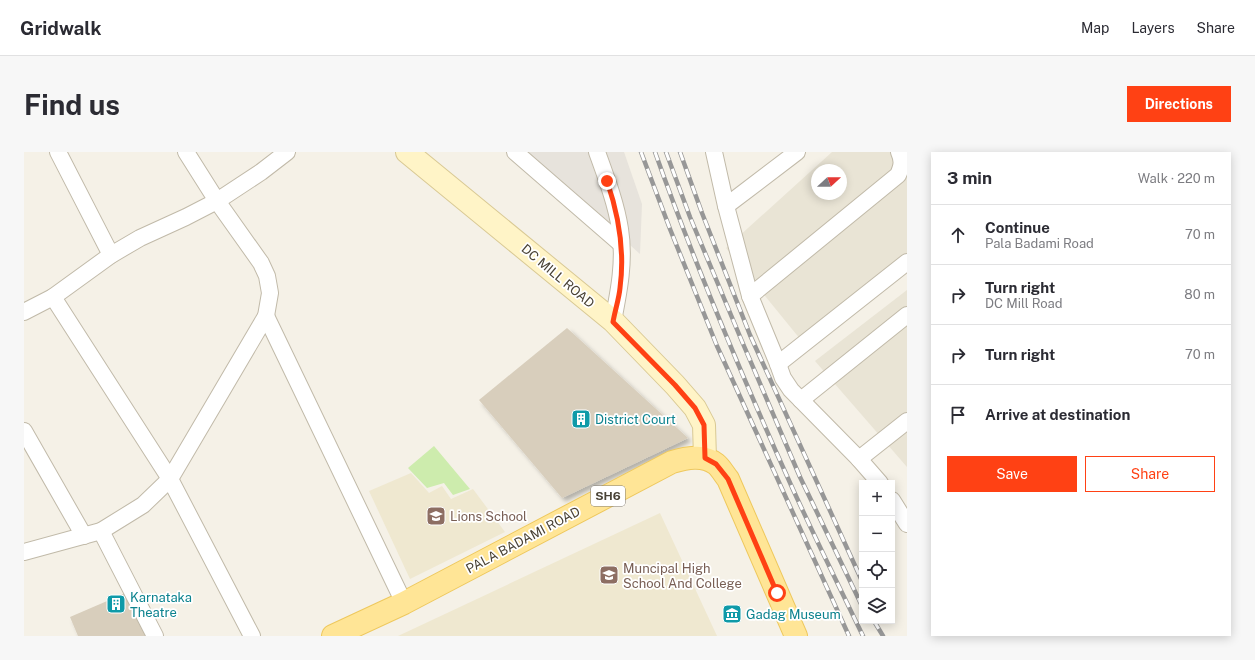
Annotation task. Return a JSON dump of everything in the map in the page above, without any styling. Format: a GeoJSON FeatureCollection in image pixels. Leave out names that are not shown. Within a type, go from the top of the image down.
{"type":"FeatureCollection","features":[{"type":"Feature","properties":{"kind":"main road","name":"DC MILL ROAD"},"geometry":{"type":"LineString","coordinates":[[407,152],[613,322],[675,385],[695,408],[704,425],[705,458]]}},
{"type":"Feature","properties":{"kind":"main road","name":"PALA BADAMI ROAD"},"geometry":{"type":"LineString","coordinates":[[333,636],[404,603],[672,462],[689,457],[705,458]]}},
{"type":"Feature","properties":{"kind":"main road"},"geometry":{"type":"LineString","coordinates":[[705,458],[716,464],[728,479],[796,636]]}},
{"type":"Feature","properties":{"kind":"street"},"geometry":{"type":"LineString","coordinates":[[58,152],[111,255]]}},
{"type":"Feature","properties":{"kind":"street"},"geometry":{"type":"LineString","coordinates":[[24,552],[102,531],[143,505],[170,478],[266,316],[270,293],[267,276],[261,263],[217,201],[186,152]]}},
{"type":"Feature","properties":{"kind":"street"},"geometry":{"type":"LineString","coordinates":[[24,312],[53,297],[111,255],[140,238],[217,201],[288,152]]}},
{"type":"Feature","properties":{"kind":"street"},"geometry":{"type":"LineString","coordinates":[[515,152],[621,244]]}},
{"type":"Feature","properties":{"kind":"street"},"geometry":{"type":"LineString","coordinates":[[598,152],[618,216],[621,244],[622,261],[620,288],[613,322]]}},
{"type":"Feature","properties":{"kind":"street"},"geometry":{"type":"LineString","coordinates":[[714,152],[726,206],[750,296],[783,378],[791,390],[860,459],[878,480]]}},
{"type":"Feature","properties":{"kind":"street"},"geometry":{"type":"LineString","coordinates":[[726,206],[798,152]]}},
{"type":"Feature","properties":{"kind":"street"},"geometry":{"type":"LineString","coordinates":[[750,296],[898,175],[902,165],[902,158],[899,152]]}},
{"type":"Feature","properties":{"kind":"street"},"geometry":{"type":"LineString","coordinates":[[778,364],[907,262]]}},
{"type":"Feature","properties":{"kind":"street"},"geometry":{"type":"LineString","coordinates":[[53,297],[170,478],[252,636]]}},
{"type":"Feature","properties":{"kind":"street"},"geometry":{"type":"LineString","coordinates":[[801,400],[907,315]]}},
{"type":"Feature","properties":{"kind":"street"},"geometry":{"type":"LineString","coordinates":[[266,316],[404,603]]}},
{"type":"Feature","properties":{"kind":"street"},"geometry":{"type":"LineString","coordinates":[[860,459],[907,421]]}},
{"type":"Feature","properties":{"kind":"street"},"geometry":{"type":"LineString","coordinates":[[24,431],[84,536]]}},
{"type":"Feature","properties":{"kind":"street"},"geometry":{"type":"LineString","coordinates":[[895,505],[907,524]]}},
{"type":"Feature","properties":{"kind":"street"},"geometry":{"type":"LineString","coordinates":[[102,531],[155,636]]}},
{"type":"Feature","properties":{"kind":"shaded area"},"geometry":{"type":"Polygon","coordinates":[[[527,152],[624,152],[642,204],[640,254],[527,152]]]}},
{"type":"Feature","properties":{"kind":"shaded area"},"geometry":{"type":"Polygon","coordinates":[[[832,152],[907,152],[907,263],[805,345],[726,248],[811,171],[811,200],[847,200],[847,164],[819,164],[832,152]]]}},
{"type":"Feature","properties":{"kind":"shaded area"},"geometry":{"type":"Polygon","coordinates":[[[907,290],[907,467],[815,361],[907,290]]]}},
{"type":"Feature","properties":{"kind":"shaded area","name":"Lions School"},"geometry":{"type":"Polygon","coordinates":[[[411,473],[429,493],[442,486],[451,499],[473,489],[505,532],[410,579],[369,491],[411,473]]]}},
{"type":"Feature","properties":{"kind":"shaded area","name":"Muncipal High School And College"},"geometry":{"type":"Polygon","coordinates":[[[660,513],[717,636],[398,636],[660,513]]]}},
{"type":"Feature","properties":{"kind":"green space"},"geometry":{"type":"Polygon","coordinates":[[[434,446],[470,489],[453,495],[444,483],[427,488],[408,468],[434,446]]]}},
{"type":"Feature","properties":{"kind":"building","name":"District Court"},"geometry":{"type":"Polygon","coordinates":[[[567,328],[688,438],[562,498],[479,400],[567,328]]]}},
{"type":"Feature","properties":{"kind":"building","name":"Karnataka Theatre"},"geometry":{"type":"Polygon","coordinates":[[[128,592],[149,636],[78,636],[70,617],[128,592]]]}},
{"type":"Feature","properties":{"kind":"railway"},"geometry":{"type":"LineString","coordinates":[[641,152],[717,346],[849,636]]}},
{"type":"Feature","properties":{"kind":"railway"},"geometry":{"type":"LineString","coordinates":[[655,152],[703,278],[755,403],[800,504],[863,636]]}},
{"type":"Feature","properties":{"kind":"railway"},"geometry":{"type":"LineString","coordinates":[[666,152],[690,217],[800,477],[859,600]]}},
{"type":"Feature","properties":{"kind":"railway"},"geometry":{"type":"LineString","coordinates":[[680,152],[702,213],[750,335],[859,574]]}},
{"type":"Feature","properties":{"kind":"railway"},"geometry":{"type":"LineString","coordinates":[[876,624],[883,636]]}},
{"type":"Feature","properties":{"kind":"place","name":"District Court"},"geometry":{"type":"Point","coordinates":[581,419]}},
{"type":"Feature","properties":{"kind":"place","name":"Lions School"},"geometry":{"type":"Point","coordinates":[436,516]}},
{"type":"Feature","properties":{"kind":"place","name":"Muncipal High School And College"},"geometry":{"type":"Point","coordinates":[609,575]}},
{"type":"Feature","properties":{"kind":"place","name":"Karnataka Theatre"},"geometry":{"type":"Point","coordinates":[116,604]}},
{"type":"Feature","properties":{"kind":"place","name":"Gadag Museum"},"geometry":{"type":"Point","coordinates":[732,614]}},
{"type":"Feature","properties":{"kind":"route"},"geometry":{"type":"LineString","coordinates":[[607,181],[618,216],[622,261],[620,288],[613,322],[675,385],[695,408],[704,425],[705,458],[716,464],[728,479],[777,593]]}}]}
